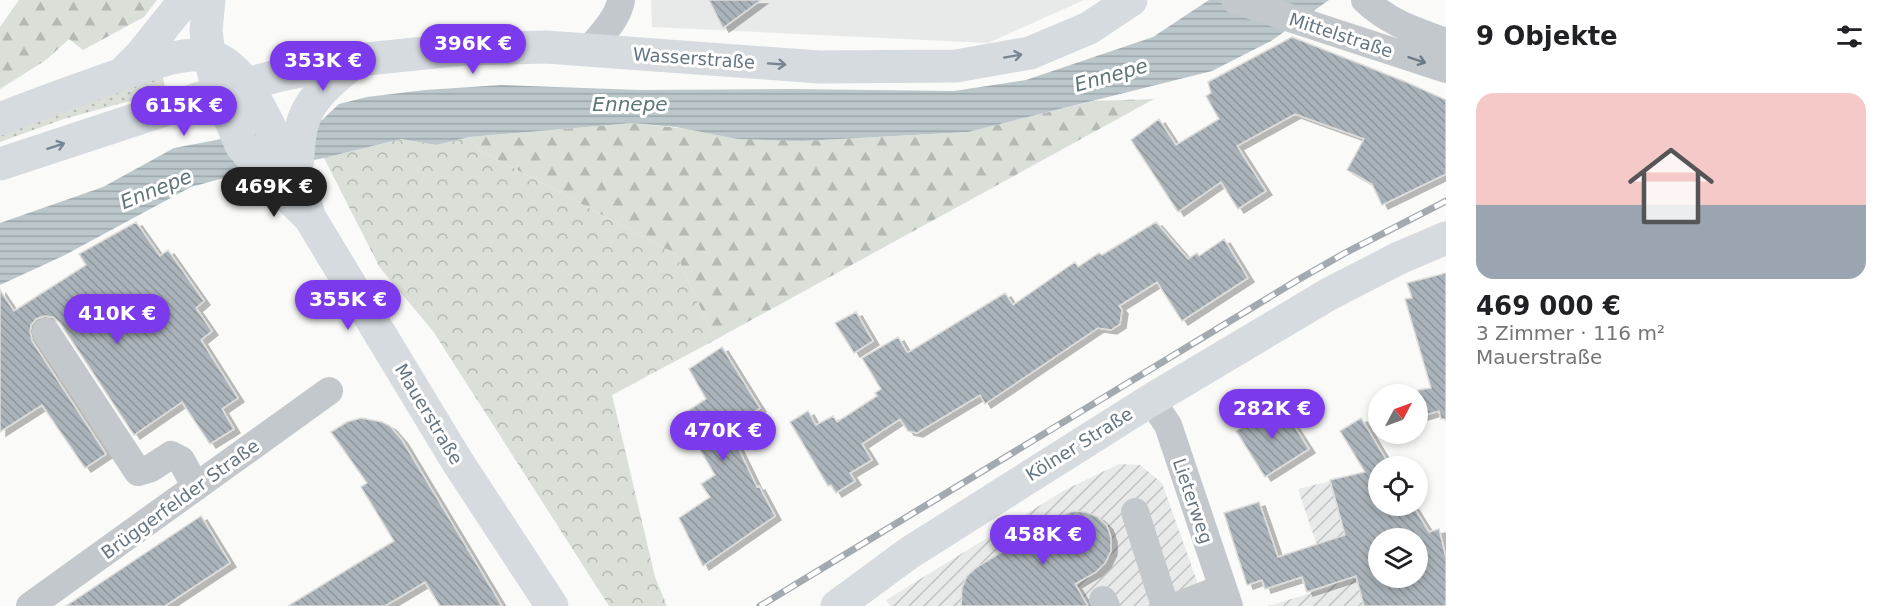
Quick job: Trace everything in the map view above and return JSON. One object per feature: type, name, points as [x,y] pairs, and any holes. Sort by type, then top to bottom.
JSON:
[{"type":"main road","name":"Wasserstraße","points":[[234,111],[280,75],[357,60],[464,49],[546,47],[819,67],[956,66],[1030,53],[1089,28],[1131,0]]},
{"type":"main road","points":[[201,6],[209,56]]},
{"type":"main road","points":[[201,6],[242,53],[280,75]]},
{"type":"main road","points":[[122,75],[140,56],[201,6]]},
{"type":"main road","points":[[0,119],[169,59],[193,55],[209,56],[224,62],[234,111],[180,106],[0,164]]},
{"type":"main road","points":[[284,179],[305,116],[318,95],[357,60]]},
{"type":"main road","name":"Mauerstraße","points":[[234,111],[284,179]]},
{"type":"main road","name":"Mauerstraße","points":[[234,111],[310,218],[457,461],[552,606]]},
{"type":"main road","name":"Kölner Straße","points":[[837,606],[909,553],[1151,400],[1329,294],[1399,258],[1446,238]]},
{"type":"street","points":[[588,51],[612,21],[621,0]]},
{"type":"street","name":"Mittelstraße","points":[[1235,0],[1446,69]]},
{"type":"street","name":"Mittelstraße","points":[[1365,0],[1379,13],[1401,26],[1446,42]]},
{"type":"street","points":[[46,332],[138,472],[151,468],[171,455],[181,460],[196,487]]},
{"type":"street","name":"Brüggerfelder Straße","points":[[30,606],[329,391]]},
{"type":"street","name":"Lieterweg","points":[[1151,400],[1168,425],[1226,597]]},
{"type":"street","points":[[1135,512],[1165,606]]},
{"type":"street","points":[[1177,606],[1226,597]]},
{"type":"shaded area","points":[[651,0],[1084,0],[988,43],[652,27]]},
{"type":"shaded area","points":[[1119,464],[1140,465],[1162,483],[1206,606],[890,606],[886,600],[1065,490]]},
{"type":"shaded area","points":[[1368,472],[1368,516],[1404,516],[1407,528],[1368,528],[1368,588],[1423,588],[1428,606],[1268,606],[1331,587],[1298,489]]},
{"type":"green space","points":[[19,0],[157,0],[144,17],[83,50],[69,39],[46,60],[0,89],[0,27]]},
{"type":"green space","points":[[162,74],[166,91],[64,119],[0,142],[0,131]]},
{"type":"green space","points":[[1154,99],[715,340],[676,254],[481,151],[469,137],[632,123],[803,141],[968,132],[1093,101]]},
{"type":"green space","points":[[469,137],[481,151],[676,254],[715,340],[612,395],[655,577],[667,606],[609,606],[433,331],[380,268],[324,158],[401,139],[436,145]]},
{"type":"water","name":"Ennepe","points":[[1209,0],[1329,0],[1271,41],[1212,71],[968,132],[803,141],[738,139],[676,127],[632,123],[469,137],[436,145],[401,139],[324,158],[231,176],[191,187],[63,256],[0,285],[0,223],[103,187],[174,148],[322,120],[339,104],[367,97],[501,85],[640,90],[954,91],[1026,80],[1153,37]]},
{"type":"building","points":[[709,0],[761,0],[723,28]]},
{"type":"building","points":[[1292,37],[1446,100],[1446,174],[1382,205],[1372,184],[1347,170],[1364,139],[1295,114],[1237,146],[1266,191],[1238,209],[1221,182],[1178,212],[1131,140],[1159,119],[1176,145],[1219,119],[1206,96],[1211,93],[1208,82]]},
{"type":"building","points":[[136,222],[160,256],[168,250],[204,301],[196,308],[212,331],[201,340],[238,398],[222,409],[234,429],[210,444],[182,402],[134,435],[60,323],[53,317],[44,316],[36,319],[31,325],[32,341],[106,454],[85,468],[42,405],[0,432],[0,290],[14,311],[86,265],[79,254]]},
{"type":"building","points":[[1156,222],[1188,259],[1197,253],[1199,256],[1224,239],[1248,278],[1182,321],[1157,282],[1119,306],[1122,310],[1120,324],[1111,330],[1098,328],[985,404],[980,395],[917,433],[908,431],[900,419],[862,444],[872,460],[850,473],[855,481],[836,493],[831,485],[828,486],[790,422],[808,411],[816,425],[833,416],[837,422],[877,396],[875,393],[881,389],[862,358],[898,337],[909,352],[1005,293],[1013,305],[1075,262],[1078,267]]},
{"type":"building","points":[[1446,273],[1446,419],[1441,419],[1439,411],[1428,414],[1428,388],[1431,388],[1405,299],[1412,298],[1407,283]]},
{"type":"building","points":[[856,312],[873,341],[854,353],[835,323]]},
{"type":"building","points":[[722,347],[760,408],[729,429],[757,487],[759,486],[775,516],[703,566],[679,518],[710,497],[701,484],[715,475],[680,416],[706,399],[689,369]]},
{"type":"building","points":[[1279,402],[1309,449],[1265,477],[1236,431]]},
{"type":"building","points":[[361,418],[390,426],[402,440],[502,606],[440,606],[425,582],[385,606],[288,606],[394,541],[361,487],[367,483],[331,432],[347,422]]},
{"type":"building","points":[[1361,418],[1368,430],[1368,444],[1377,444],[1384,456],[1368,456],[1368,516],[1419,516],[1427,528],[1368,528],[1368,588],[1428,588],[1428,530],[1439,529],[1446,558],[1446,606],[1364,606],[1356,576],[1307,592],[1302,577],[1265,589],[1262,580],[1247,585],[1224,513],[1259,502],[1278,557],[1345,535],[1330,480],[1365,472],[1340,431]]},
{"type":"building","points":[[1073,511],[1086,512],[1098,517],[1107,526],[1111,538],[1111,551],[1105,563],[1096,572],[1075,584],[1088,606],[961,606],[962,588],[967,576],[977,567]]},
{"type":"building","points":[[201,516],[230,563],[165,606],[66,606]]},
{"type":"railway","points":[[760,606],[1296,281],[1446,201]]}]
